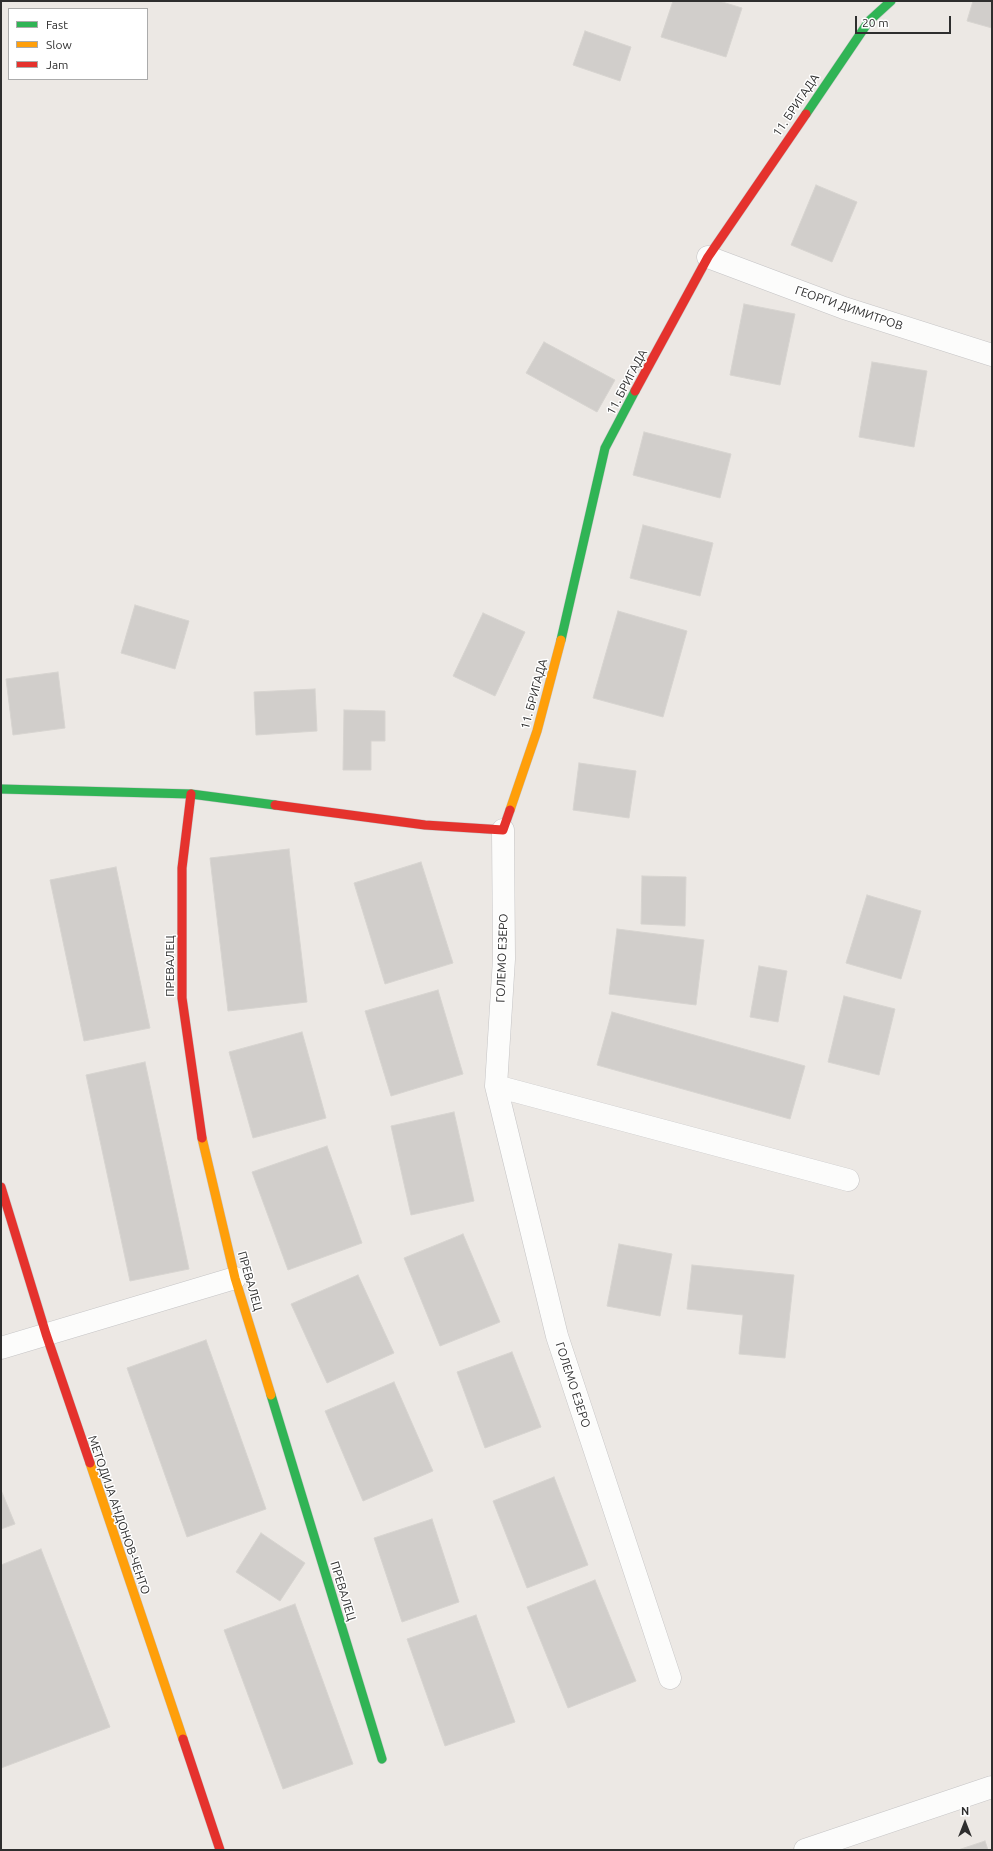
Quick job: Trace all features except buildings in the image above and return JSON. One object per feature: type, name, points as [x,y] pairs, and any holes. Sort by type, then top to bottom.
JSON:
[{"type":"street","name":"11. БРИГАДА","points":[[503,830],[537,731],[565,626],[605,448],[708,257],[869,21],[890,1]]},
{"type":"street","name":"ГЕОРГИ ДИМИТРОВ","points":[[708,257],[844,308],[992,355]]},
{"type":"street","points":[[1,789],[191,794],[425,825],[503,830]]},
{"type":"street","name":"ПРЕВАЛЕЦ","points":[[191,794],[182,868],[182,998],[199,1128],[235,1278],[382,1760]]},
{"type":"street","name":"ГОЛЕМО ЕЗЕРО","points":[[503,830],[504,958],[496,1086],[557,1336],[670,1678]]},
{"type":"street","points":[[496,1086],[848,1180]]},
{"type":"street","name":"МЕТОДИЈА АНДОНОВ-ЧЕНТО","points":[[1,1187],[46,1334],[220,1850]]},
{"type":"street","points":[[1,1348],[235,1278]]},
{"type":"street","points":[[805,1850],[992,1787]]},
{"type":"traffic: fast","points":[[806,114],[869,21],[891,1]]},
{"type":"traffic: fast","points":[[561,640],[605,448],[635,391]]},
{"type":"traffic: fast","points":[[1,789],[191,794],[275,805]]},
{"type":"traffic: fast","points":[[271,1395],[382,1759]]},
{"type":"traffic: slow","points":[[510,810],[537,731],[561,640]]},
{"type":"traffic: slow","points":[[202,1138],[235,1278],[271,1395]]},
{"type":"traffic: slow","points":[[90,1463],[183,1739]]},
{"type":"traffic: jam","points":[[635,391],[708,257],[806,114]]},
{"type":"traffic: jam","points":[[191,794],[182,868],[182,998],[202,1138]]},
{"type":"traffic: jam","points":[[275,805],[425,825],[503,830],[510,810]]},
{"type":"traffic: jam","points":[[1,1187],[46,1334],[90,1463]]},
{"type":"traffic: jam","points":[[183,1739],[220,1850]]}]
